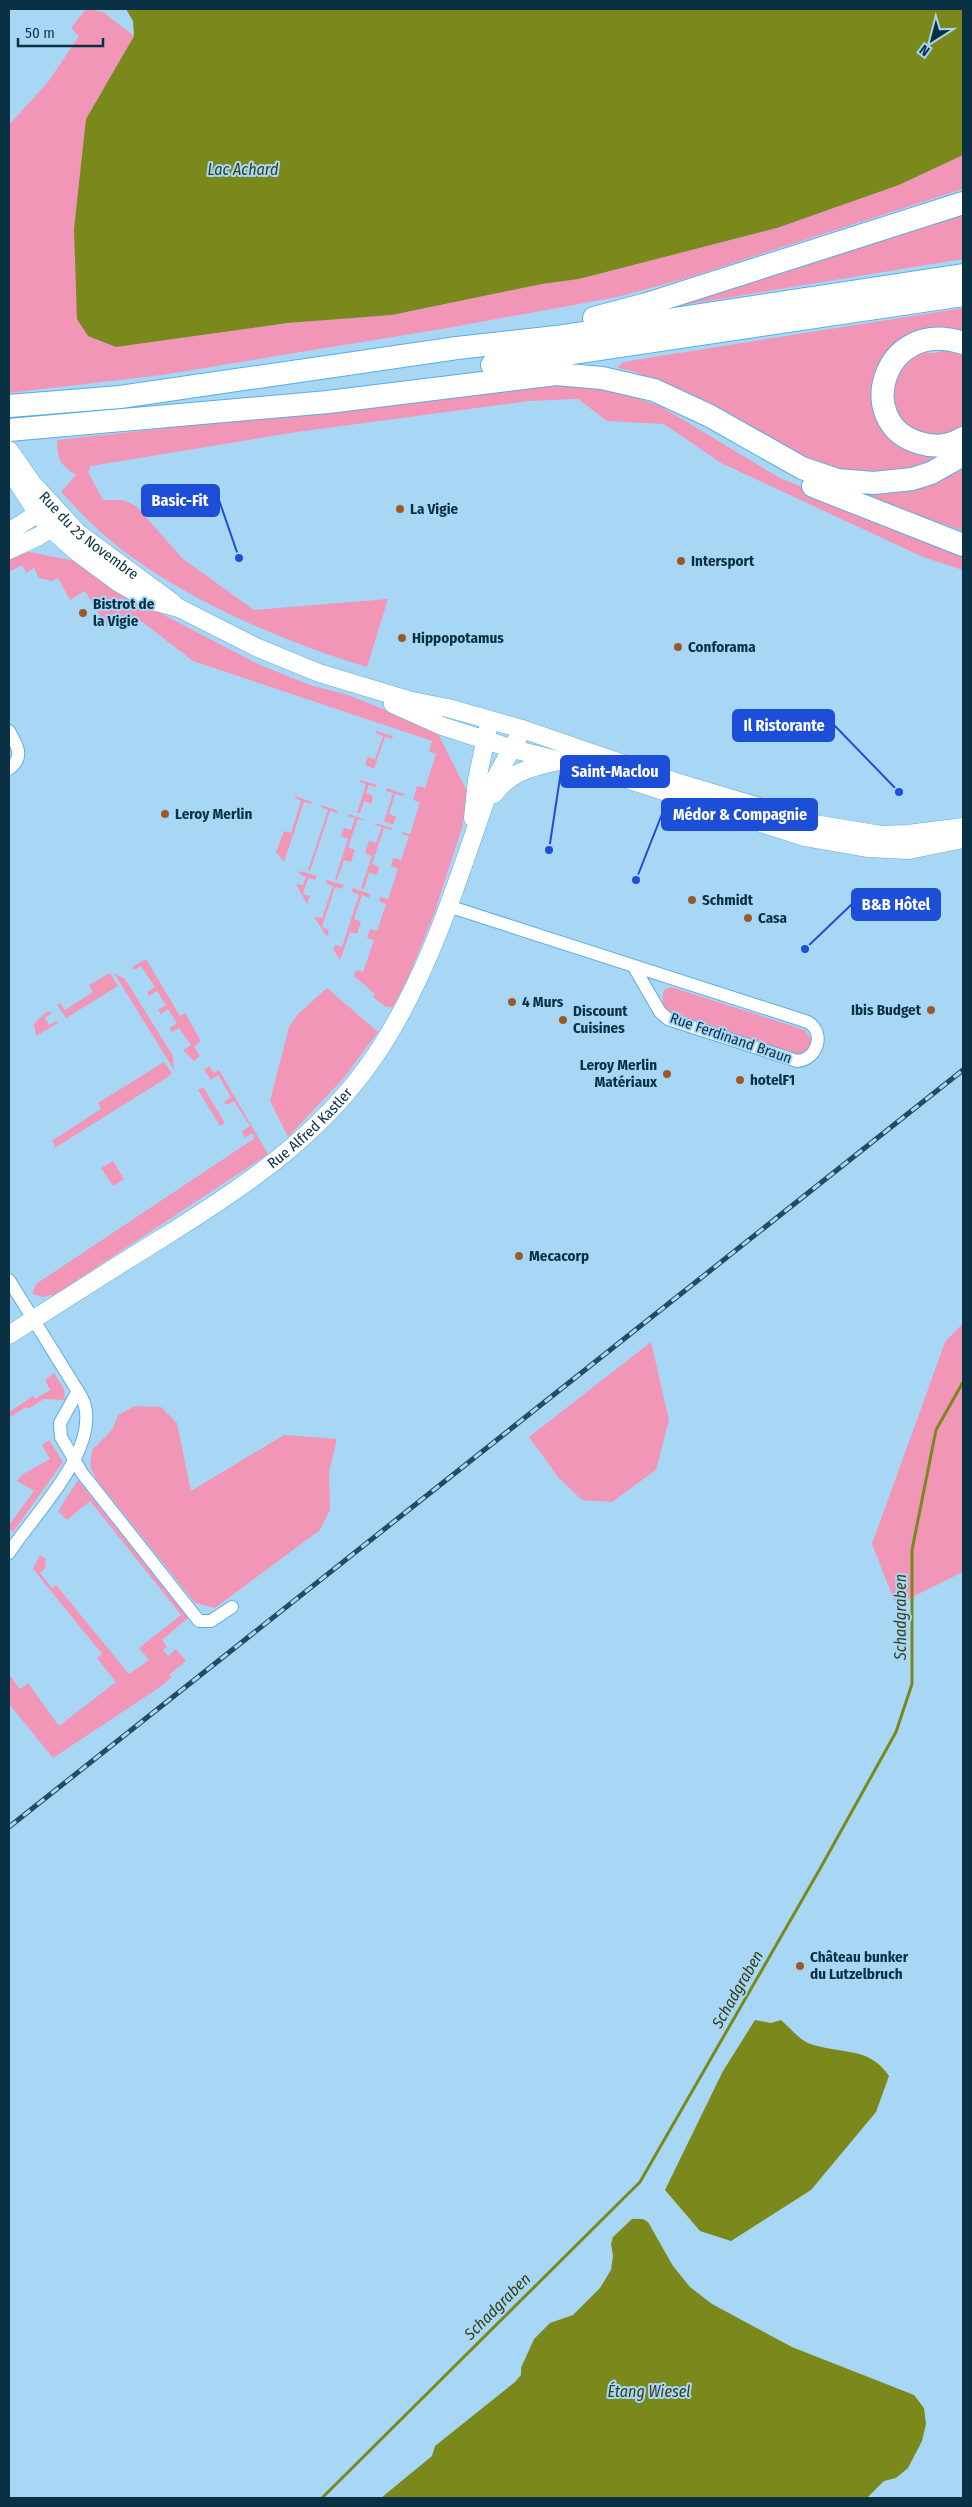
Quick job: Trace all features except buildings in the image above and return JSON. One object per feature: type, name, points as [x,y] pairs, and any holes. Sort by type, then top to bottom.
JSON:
[{"type":"highway","points":[[556,337],[571,324],[648,304],[963,203]]},
{"type":"highway","points":[[18,406],[120,397],[457,348],[556,337],[963,275]]},
{"type":"highway","points":[[217,410],[292,395],[963,295]]},
{"type":"highway","points":[[963,343],[935,339],[922,341],[910,346],[891,363],[885,375],[882,389],[887,414],[904,436],[929,446],[944,446],[963,438]]},
{"type":"highway","points":[[9,430],[34,430],[217,410],[328,402],[508,378],[556,374],[602,378],[636,385],[673,397],[802,468],[836,480],[874,483],[912,478],[931,473],[963,455]]},
{"type":"highway","points":[[636,385],[792,478],[963,545]]},
{"type":"highway","points":[[916,525],[942,530],[963,538]]},
{"type":"main road","name":"Rue du 23 Novembre","points":[[9,450],[32,483],[44,509]]},
{"type":"main road","name":"Rue du 23 Novembre","points":[[9,469],[58,524],[77,552],[119,583],[149,600],[179,608],[256,647],[335,678],[438,724],[540,756],[562,754]]},
{"type":"main road","points":[[9,532],[44,509]]},
{"type":"main road","points":[[9,550],[58,524]]},
{"type":"main road","name":"Rue du 23 Novembre","points":[[335,678],[412,701],[468,713],[522,729],[542,737],[562,754]]},
{"type":"main road","name":"Rue Alfred Kastler","points":[[471,838],[474,793],[484,739],[490,720]]},
{"type":"main road","name":"Rue Alfred Kastler","points":[[9,1335],[242,1187],[313,1130],[361,1075],[394,1026],[416,983],[448,906],[486,797],[522,729]]},
{"type":"main road","points":[[482,811],[506,780],[528,767],[562,754],[820,825],[881,835],[908,834],[963,827]]},
{"type":"main road","points":[[562,754],[605,772],[804,837],[866,848],[909,850],[963,839]]},
{"type":"street","points":[[9,730],[19,752],[18,760],[9,769]]},
{"type":"street","name":"Rue Ferdinand Braun","points":[[448,906],[808,1022],[814,1026],[817,1032],[813,1054],[807,1060],[797,1061],[668,1019],[660,1012],[634,967]]},
{"type":"street","points":[[9,1280],[78,1391],[85,1404],[86,1415],[75,1460],[70,1470],[9,1553]]},
{"type":"street","points":[[78,1391],[59,1427],[61,1437],[75,1460],[125,1530],[198,1621],[211,1622],[232,1607]]},
{"type":"shaded area","points":[[86,9],[103,12],[134,36],[86,119],[116,347],[288,323],[392,315],[542,284],[579,279],[777,228],[899,185],[963,155],[963,189],[684,279],[617,297],[447,328],[162,375],[9,393],[9,125],[48,82],[79,36],[71,28]]},
{"type":"shaded area","points":[[963,209],[963,259],[665,308]]},
{"type":"shaded area","points":[[963,308],[963,336],[927,332],[909,334],[895,344],[883,358],[876,373],[873,384],[879,415],[947,453],[919,467],[903,471],[858,474],[821,465],[791,452],[678,389],[649,377],[618,368],[621,363],[635,360]]},
{"type":"shaded area","points":[[952,349],[963,351],[963,429],[936,438],[909,429],[892,409],[889,380],[913,352],[933,353]]},
{"type":"shaded area","points":[[581,383],[660,406],[780,478],[963,551],[963,570],[923,557],[721,463],[664,424],[607,421],[578,399],[529,401],[297,432],[91,466],[88,472],[103,500],[123,500],[136,506],[182,558],[254,610],[388,599],[367,667],[332,656],[258,627],[220,610],[184,590],[149,569],[118,546],[86,519],[61,492],[76,475],[61,461],[57,440]]},
{"type":"shaded area","points":[[963,468],[963,531],[865,497],[866,494],[891,493],[916,488],[940,480]]},
{"type":"shaded area","points":[[25,551],[75,561],[118,591],[260,665],[310,685],[348,695],[437,732],[468,793],[462,828],[434,914],[408,978],[393,1007],[386,1007],[373,997],[375,994],[354,976],[356,970],[363,972],[374,940],[367,938],[370,929],[377,931],[386,904],[379,901],[380,897],[388,899],[398,869],[391,866],[393,858],[401,860],[409,836],[402,834],[402,832],[410,834],[420,802],[413,800],[417,786],[425,788],[436,754],[429,751],[432,741],[193,661],[141,621],[132,621],[128,614],[106,626],[85,591],[70,600],[58,578],[52,581],[39,578],[34,568],[26,573],[22,565],[9,572],[9,558]]},
{"type":"shaded area","points":[[376,731],[393,736],[392,739],[385,737],[374,769],[365,765],[368,757],[375,759],[383,736],[375,733]]},
{"type":"shaded area","points":[[360,780],[377,785],[376,787],[369,785],[366,793],[373,796],[371,804],[364,801],[360,813],[357,813],[366,784],[359,782]]},
{"type":"shaded area","points":[[387,788],[404,794],[403,796],[395,794],[389,814],[396,817],[393,825],[384,821],[393,793],[386,791]]},
{"type":"shaded area","points":[[295,796],[312,802],[311,804],[304,802],[284,862],[276,852],[284,831],[291,833],[301,801],[295,798]]},
{"type":"shaded area","points":[[322,805],[338,811],[338,813],[330,811],[310,871],[308,870],[328,810],[321,807]]},
{"type":"shaded area","points":[[349,814],[365,821],[358,819],[348,847],[355,850],[351,862],[344,860],[337,880],[335,879],[348,839],[341,836],[344,828],[351,830],[355,818],[348,816]]},
{"type":"shaded area","points":[[375,823],[392,828],[392,830],[384,828],[372,864],[379,867],[377,875],[369,873],[364,889],[361,888],[372,856],[365,853],[369,841],[376,843],[382,827],[375,825]]},
{"type":"shaded area","points":[[300,871],[317,876],[315,880],[308,878],[303,894],[310,896],[307,904],[296,884],[303,885],[306,877],[299,874]]},
{"type":"shaded area","points":[[327,880],[344,885],[342,889],[335,887],[322,927],[329,930],[327,937],[314,917],[322,918],[333,886],[326,883]]},
{"type":"shaded area","points":[[353,888],[370,894],[369,898],[362,895],[354,919],[361,922],[357,934],[350,932],[340,960],[333,949],[335,945],[342,947],[359,895],[352,892]]},
{"type":"shaded area","points":[[146,959],[180,1016],[185,1013],[201,1041],[194,1046],[200,1056],[194,1061],[183,1050],[191,1045],[179,1028],[172,1032],[170,1028],[177,1023],[168,1009],[161,1014],[158,1010],[166,1005],[157,991],[149,996],[147,992],[155,987],[141,966],[134,970],[132,967]]},
{"type":"shaded area","points":[[110,973],[118,986],[66,1018],[57,1005],[60,1003],[65,1010],[93,992],[89,985]]},
{"type":"shaded area","points":[[114,973],[125,979],[173,1056],[174,1070]]},
{"type":"shaded area","points":[[671,987],[805,1030],[811,1039],[810,1047],[803,1054],[795,1054],[673,1015],[667,1010],[663,1001],[664,990]]},
{"type":"shaded area","points":[[327,988],[378,1032],[343,1079],[288,1137],[270,1101],[289,1027],[298,1014]]},
{"type":"shaded area","points":[[47,1011],[52,1013],[45,1018],[49,1025],[56,1021],[58,1023],[36,1036],[34,1024]]},
{"type":"shaded area","points":[[164,1062],[172,1073],[168,1077],[53,1149],[55,1145],[52,1141],[47,1144],[101,1109],[98,1103]]},
{"type":"shaded area","points":[[209,1066],[214,1073],[219,1070],[268,1154],[56,1294],[42,1297],[32,1294],[36,1284],[255,1138],[252,1133],[245,1138],[242,1131],[250,1126],[234,1101],[227,1105],[224,1102],[231,1097],[218,1075],[211,1080],[204,1070]]},
{"type":"shaded area","points":[[203,1087],[225,1123],[220,1126],[198,1090]]},
{"type":"shaded area","points":[[113,1161],[124,1179],[113,1186],[101,1168]]},
{"type":"shaded area","points":[[963,1323],[963,1572],[896,1605],[872,1544],[945,1342]]},
{"type":"shaded area","points":[[651,1342],[669,1420],[656,1470],[612,1502],[582,1500],[558,1477],[529,1437]]},
{"type":"shaded area","points":[[54,1373],[64,1389],[65,1400],[44,1399],[28,1409],[26,1407],[9,1418],[9,1412],[33,1396],[35,1399],[50,1390],[45,1380]]},
{"type":"shaded area","points":[[135,1406],[161,1407],[177,1423],[191,1491],[284,1435],[337,1439],[329,1472],[330,1510],[320,1530],[215,1608],[195,1603],[96,1479],[90,1466],[92,1450],[112,1430],[118,1415]]},
{"type":"shaded area","points":[[49,1440],[63,1462],[13,1532],[9,1529],[9,1525],[34,1491],[17,1481],[23,1474],[50,1459],[42,1445]]},
{"type":"shaded area","points":[[78,1480],[188,1618],[162,1640],[167,1647],[163,1650],[168,1656],[176,1649],[186,1661],[169,1675],[172,1677],[160,1687],[53,1758],[9,1704],[9,1674],[20,1689],[28,1683],[59,1726],[116,1682],[97,1658],[102,1654],[33,1569],[40,1555],[45,1558],[46,1567],[40,1573],[52,1588],[56,1585],[129,1674],[149,1660],[139,1648],[181,1615],[90,1501],[67,1520],[58,1511]]},
{"type":"water","name":"Lac Achard","points":[[126,9],[963,9],[963,155],[899,185],[777,228],[579,279],[542,284],[392,315],[288,323],[116,347],[88,336],[77,319],[74,229],[86,119],[134,36],[133,21]]},
{"type":"water","points":[[755,2020],[771,2023],[781,2020],[808,2043],[819,2047],[852,2052],[872,2059],[889,2076],[876,2112],[811,2190],[731,2241],[700,2231],[665,2190],[723,2071]]},
{"type":"water","name":"Étang Wiesel","points":[[632,2219],[643,2219],[648,2222],[673,2266],[690,2287],[712,2304],[792,2347],[914,2395],[924,2408],[926,2424],[922,2441],[908,2468],[896,2478],[884,2481],[867,2498],[381,2498],[432,2456],[435,2446],[515,2382],[521,2375],[521,2368],[534,2339],[550,2323],[573,2315],[600,2288],[611,2270],[613,2256],[611,2244],[613,2237]]},
{"type":"waterway","name":"Schadgraben","points":[[322,2498],[640,2182],[821,1867],[896,1732],[912,1684],[912,1550],[936,1430],[963,1382]]},
{"type":"railway","points":[[9,1827],[963,1070]]},
{"type":"place","name":"La Vigie","points":[[400,509]]},
{"type":"place","name":"Basic-Fit","points":[[239,558]]},
{"type":"place","name":"Intersport","points":[[681,561]]},
{"type":"place","name":"Bistrot de la Vigie","points":[[83,613]]},
{"type":"place","name":"Hippopotamus","points":[[402,638]]},
{"type":"place","name":"Conforama","points":[[678,647]]},
{"type":"place","name":"Il Ristorante","points":[[899,792]]},
{"type":"place","name":"Leroy Merlin","points":[[165,814]]},
{"type":"place","name":"Saint-Maclou","points":[[549,850]]},
{"type":"place","name":"Médor & Compagnie","points":[[636,880]]},
{"type":"place","name":"Schmidt","points":[[692,900]]},
{"type":"place","name":"Casa","points":[[748,918]]},
{"type":"place","name":"B&B Hôtel","points":[[805,949]]},
{"type":"place","name":"4 Murs","points":[[512,1002]]},
{"type":"place","name":"Ibis Budget","points":[[931,1010]]},
{"type":"place","name":"Discount Cuisines","points":[[563,1020]]},
{"type":"place","name":"Leroy Merlin Matériaux","points":[[667,1074]]},
{"type":"place","name":"hotelF1","points":[[740,1080]]},
{"type":"place","name":"Mecacorp","points":[[519,1256]]},
{"type":"place","name":"Château bunker du Lutzelbruch","points":[[800,1966]]}]
